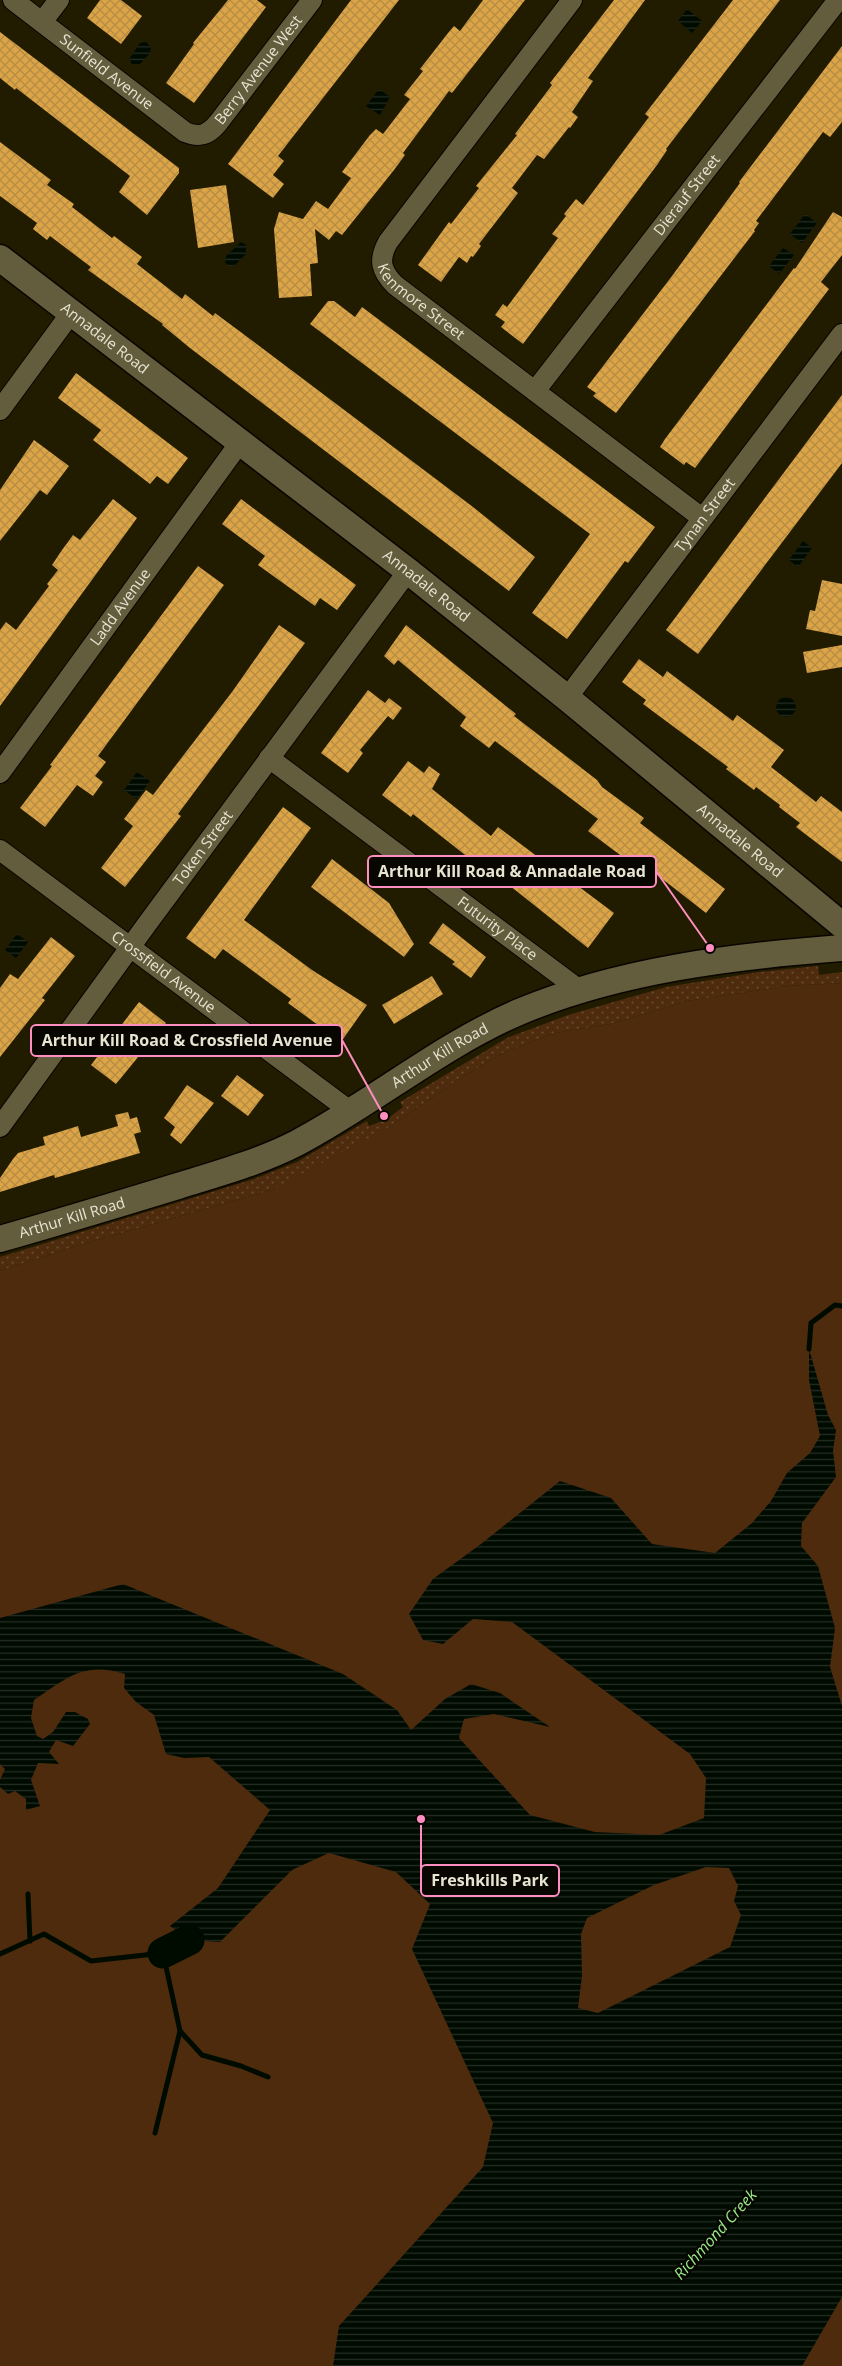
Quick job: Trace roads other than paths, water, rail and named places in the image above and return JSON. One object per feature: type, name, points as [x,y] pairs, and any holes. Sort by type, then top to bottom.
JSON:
[{"type":"street","name":"Sunfield Avenue","points":[[13,0],[186,132],[194,136],[203,136]]},
{"type":"street","points":[[42,22],[59,0]]},
{"type":"street","name":"Berry Avenue West","points":[[203,136],[218,123],[312,0]]},
{"type":"street","name":"Kenmore Street","points":[[572,0],[388,242],[382,253],[381,265],[386,276],[395,285],[702,518]]},
{"type":"street","name":"Dierauf Street","points":[[535,392],[838,0]]},
{"type":"street","name":"Annadale Road","points":[[0,258],[408,571],[840,918]]},
{"type":"street","points":[[0,410],[71,313]]},
{"type":"street","name":"Tynan Street","points":[[567,698],[842,334]]},
{"type":"street","name":"Ladd Avenue","points":[[0,772],[241,441]]},
{"type":"street","name":"Token Street","points":[[0,1127],[130,946],[408,571]]},
{"type":"street","name":"Futurity Place","points":[[269,758],[581,991]]},
{"type":"street","name":"Crossfield Avenue","points":[[0,850],[350,1111]]},
{"type":"street","name":"Arthur Kill Road","points":[[0,1239],[232,1169],[296,1144],[466,1039],[519,1012],[581,991],[658,971],[747,956],[842,948]]},
{"type":"water","points":[[687,9],[702,21],[692,33],[678,21]]},
{"type":"water","points":[[146,42],[151,47],[150,53],[140,64],[132,64],[129,59],[140,43]]},
{"type":"water","points":[[379,89],[390,97],[380,115],[366,106]]},
{"type":"water","points":[[805,214],[817,223],[802,243],[790,234]]},
{"type":"water","points":[[241,242],[246,245],[246,254],[235,265],[228,266],[225,262],[226,256]]},
{"type":"water","points":[[783,248],[794,255],[779,274],[769,266]]},
{"type":"water","points":[[803,541],[812,548],[798,567],[789,560]]},
{"type":"water","points":[[786,697],[793,700],[796,707],[793,714],[786,717],[779,714],[776,707],[779,700]]},
{"type":"water","points":[[137,772],[150,781],[137,799],[124,790]]},
{"type":"water","points":[[17,934],[28,942],[16,958],[5,950]]},
{"type":"water","name":"Richmond Creek","points":[[809,1349],[828,1415],[836,1430],[833,1451],[836,1477],[802,1523],[801,1546],[818,1566],[835,1628],[830,1667],[842,1706],[842,2297],[802,2366],[333,2366],[339,2326],[483,2167],[493,2123],[412,1949],[430,1904],[396,1872],[329,1853],[292,1870],[220,1942],[189,1940],[170,1926],[218,1888],[270,1810],[209,1757],[184,1758],[166,1754],[154,1715],[136,1702],[124,1688],[125,1674],[98,1669],[76,1674],[34,1700],[31,1718],[37,1736],[43,1739],[53,1732],[66,1712],[75,1712],[88,1719],[90,1724],[73,1746],[56,1740],[49,1752],[59,1764],[38,1763],[31,1780],[40,1806],[26,1810],[26,1799],[15,1791],[8,1794],[0,1787],[0,1780],[5,1769],[0,1764],[0,1618],[123,1584],[343,1674],[397,1710],[411,1730],[445,1699],[471,1684],[500,1693],[550,1727],[494,1714],[464,1719],[459,1738],[530,1815],[595,1832],[659,1835],[704,1818],[706,1778],[690,1754],[512,1622],[473,1619],[443,1644],[423,1640],[409,1614],[433,1579],[481,1544],[560,1481],[611,1498],[652,1544],[715,1553],[752,1523],[771,1501],[787,1473],[810,1453],[820,1436],[809,1380]],"holes":[[[706,1867],[729,1868],[738,1886],[734,1901],[741,1915],[730,1947],[598,2013],[578,2008],[582,1976],[581,1934],[587,1918],[654,1885]]]},
{"type":"waterway","points":[[809,1349],[811,1323],[835,1305],[842,1306]]},
{"type":"waterway","points":[[28,1894],[30,1941]]},
{"type":"waterway","points":[[0,1954],[44,1934],[91,1961],[163,1953],[180,2031],[155,2133]]},
{"type":"waterway","points":[[163,1953],[189,1940]]},
{"type":"waterway","points":[[180,2031],[202,2055],[241,2066],[268,2077]]},
{"type":"place","name":"Arthur Kill Road & Annadale Road","points":[[710,948]]},
{"type":"place","name":"Arthur Kill Road & Crossfield Avenue","points":[[384,1116]]},
{"type":"place","name":"Freshkills Park","points":[[421,1819]]}]
